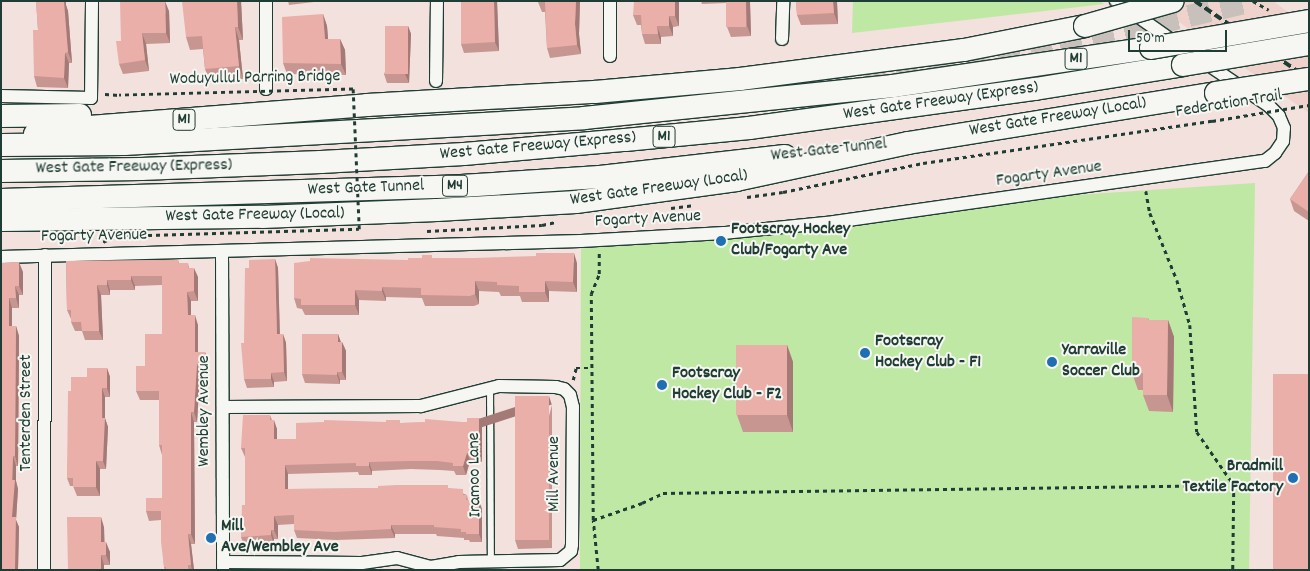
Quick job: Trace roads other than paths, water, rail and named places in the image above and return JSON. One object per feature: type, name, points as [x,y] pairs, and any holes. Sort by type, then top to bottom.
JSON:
[{"type":"highway","name":"M1","points":[[1,116],[139,114],[367,105],[595,92],[740,79],[956,51],[1085,26],[1173,1]]},
{"type":"highway","name":"West Gate Freeway (Express)","points":[[1,145],[124,144],[584,118],[893,86],[1151,48],[1309,21]]},
{"type":"highway","name":"West Gate Freeway (Express)","points":[[1,171],[141,169],[464,154],[749,128],[1035,89],[1309,44]]},
{"type":"highway","name":"West Gate Freeway (Local)","points":[[1,220],[262,217],[576,202],[736,180],[908,142],[1216,92],[1309,79]]},
{"type":"highway","name":"M1","points":[[1,139],[64,129],[367,105]]},
{"type":"highway","name":"West Gate Tunnel","points":[[1,200],[461,186],[600,177],[908,142]]},
{"type":"street","points":[[1,96],[91,98],[92,1]]},
{"type":"street","points":[[266,1],[266,89]]},
{"type":"street","points":[[436,81],[437,1]]},
{"type":"street","points":[[610,1],[610,56]]},
{"type":"street","points":[[782,39],[783,1]]},
{"type":"street","name":"Fogarty Avenue","points":[[1,257],[571,242],[724,233],[834,222],[1144,179],[1265,161],[1276,153],[1283,141],[1284,128],[1279,116],[1269,106],[1116,1]]},
{"type":"street","name":"Wembley Avenue","points":[[222,252],[223,566]]},
{"type":"street","name":"Tenterden Street","points":[[44,570],[45,255]]},
{"type":"street","name":"Mill Avenue","points":[[223,566],[374,562],[397,558],[431,567],[459,562],[551,562],[560,560],[571,551],[573,407],[570,395],[564,389],[556,387],[490,388]]},
{"type":"street","points":[[223,407],[421,406],[490,388]]},
{"type":"lane","name":"Iramoo Lane","points":[[490,388],[491,562]]},
{"type":"tunnel","points":[[798,85],[933,67],[1060,46],[1253,1]]},
{"type":"railway","points":[[1195,1],[1309,79]]},
{"type":"place","name":"Footscray Hockey Club/Fogarty Ave","points":[[721,241]]},
{"type":"place","name":"Footscray Hockey Club - F1","points":[[865,353]]},
{"type":"place","name":"Yarraville Soccer Club","points":[[1052,362]]},
{"type":"place","name":"Footscray Hockey Club - F2","points":[[662,385]]},
{"type":"place","name":"Bradmill Textile Factory","points":[[1293,478]]},
{"type":"place","name":"Mill Ave/Wembley Ave","points":[[211,538]]}]
